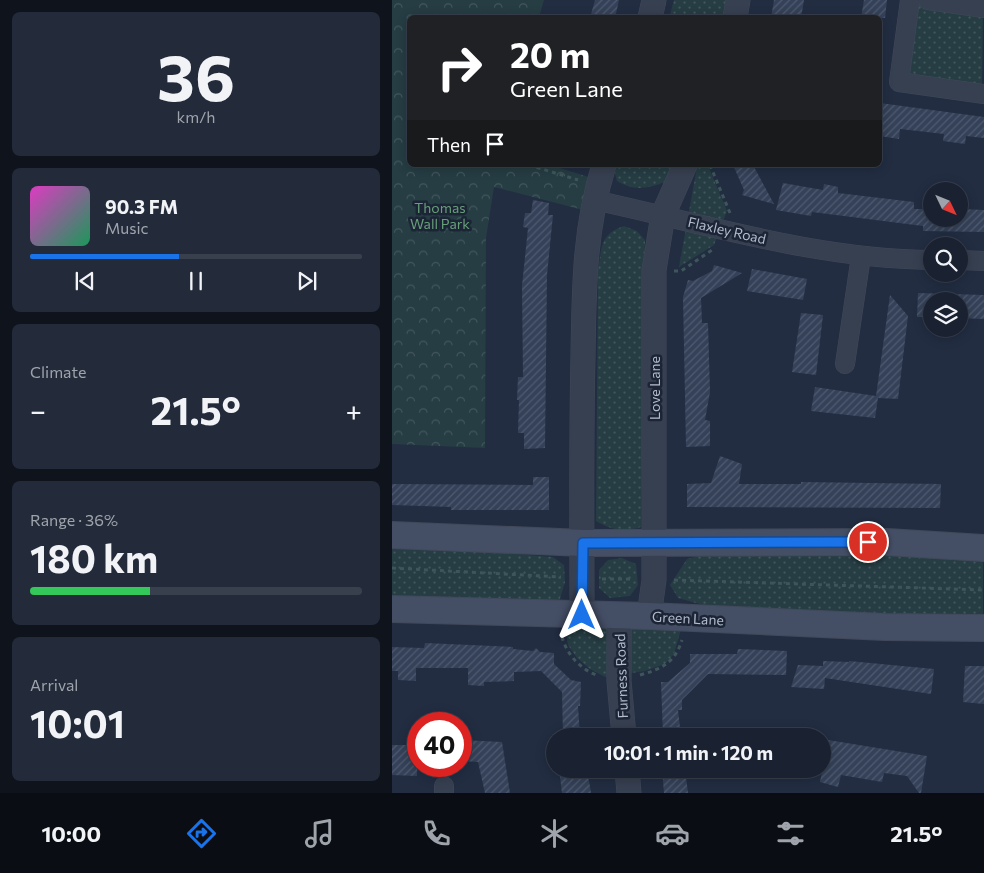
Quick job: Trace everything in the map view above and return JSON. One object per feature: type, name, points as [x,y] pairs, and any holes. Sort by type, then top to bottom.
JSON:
[{"type":"main road","points":[[392,535],[583,543],[887,542],[984,548]]},
{"type":"main road","name":"Green Lane","points":[[392,609],[649,616],[885,627],[984,628]]},
{"type":"street","points":[[651,15],[654,0]]},
{"type":"street","points":[[736,15],[738,0]]},
{"type":"street","points":[[910,0],[899,82],[984,94]]},
{"type":"street","points":[[928,0],[957,2],[984,8]]},
{"type":"street","name":"Love Lane","points":[[649,616],[654,580],[654,270],[663,215],[684,167]]},
{"type":"street","points":[[582,615],[584,261],[598,183]]},
{"type":"street","name":"Flaxley Road","points":[[598,183],[663,215],[782,243],[861,256],[923,259]]},
{"type":"street","points":[[845,364],[861,256]]},
{"type":"street","points":[[968,260],[984,261]]},
{"type":"street","name":"Furness Road","points":[[619,616],[619,681],[623,728]]},
{"type":"street","points":[[628,778],[629,793]]},
{"type":"path","points":[[537,167],[598,183]]},
{"type":"path","points":[[392,568],[582,579],[984,590]]},
{"type":"green space","name":"Thomas Wall Park","points":[[392,0],[544,0],[540,15],[407,15],[407,167],[556,167],[592,178],[587,211],[494,187],[486,238],[485,448],[392,444]]},
{"type":"green space","points":[[674,0],[730,0],[727,15],[670,15]]},
{"type":"green space","points":[[915,3],[983,13],[982,89],[903,78]]},
{"type":"green space","points":[[617,167],[672,167],[665,182],[640,188],[634,188],[617,181],[615,174]]},
{"type":"green space","points":[[697,167],[709,168],[727,211],[714,245],[679,267]]},
{"type":"green space","points":[[624,226],[637,231],[645,240],[641,527],[623,530],[612,528],[596,521],[598,270],[606,237],[616,229]]},
{"type":"green space","points":[[392,548],[458,549],[553,557],[564,565],[565,582],[559,602],[392,599]]},
{"type":"green space","points":[[720,550],[877,553],[983,561],[983,619],[707,606],[678,598],[670,585],[687,559]]},
{"type":"green space","points":[[622,558],[636,564],[638,585],[630,596],[610,598],[599,588],[599,570],[608,560]]},
{"type":"green space","points":[[563,618],[683,622],[674,654],[665,664],[645,671],[605,677],[590,669],[577,658],[568,645]]},
{"type":"building","points":[[595,0],[619,0],[616,15],[591,15]]},
{"type":"building","points":[[774,0],[804,0],[802,15],[772,15]]},
{"type":"building","points":[[864,0],[887,0],[885,18],[882,18],[882,15],[862,15]]},
{"type":"building","points":[[882,103],[984,117],[984,138],[966,136],[965,144],[943,141],[944,134],[900,129],[899,139],[882,136]]},
{"type":"building","points":[[734,167],[754,167],[774,204],[742,195],[744,190]]},
{"type":"building","points":[[783,183],[823,190],[824,184],[838,187],[838,193],[914,202],[914,209],[923,209],[923,226],[812,212],[811,216],[776,210]]},
{"type":"building","points":[[533,200],[549,203],[548,215],[553,215],[547,275],[545,448],[524,449],[524,433],[518,433],[519,400],[517,400],[518,377],[523,377],[522,286],[528,228],[523,227],[525,213],[531,213]]},
{"type":"building","points":[[968,209],[984,210],[984,232],[923,231],[923,228],[968,228]]},
{"type":"building","points":[[714,265],[742,273],[701,298],[702,323],[708,323],[710,392],[705,420],[710,421],[710,446],[686,447],[683,297],[688,280],[693,281],[712,271]]},
{"type":"building","points":[[752,269],[807,279],[803,300],[747,291]]},
{"type":"building","points":[[918,293],[923,293],[923,317],[917,317]]},
{"type":"building","points":[[890,295],[908,316],[898,399],[878,398],[875,418],[811,411],[815,387],[876,396]]},
{"type":"building","points":[[968,295],[984,295],[984,319],[968,318]]},
{"type":"building","points":[[801,313],[823,315],[816,375],[792,372]]},
{"type":"building","points":[[720,456],[742,464],[739,484],[801,484],[801,482],[941,484],[940,508],[687,507],[687,484],[711,483]]},
{"type":"building","points":[[533,477],[549,477],[549,510],[451,510],[451,507],[392,505],[392,484],[533,485]]},
{"type":"building","points":[[425,643],[513,647],[513,649],[533,651],[536,648],[540,652],[554,653],[554,664],[571,680],[581,682],[580,706],[578,706],[579,728],[563,728],[562,692],[541,671],[514,672],[514,681],[484,682],[484,686],[468,685],[468,668],[416,668],[416,681],[398,680],[398,671],[392,671],[392,647],[424,648]]},
{"type":"building","points":[[738,649],[787,651],[786,675],[708,674],[682,700],[682,710],[678,710],[680,728],[663,728],[661,682],[668,682],[690,663],[690,654],[737,654]]},
{"type":"building","points":[[823,661],[849,661],[934,669],[931,694],[825,678],[824,689],[791,687],[798,665],[823,666]]},
{"type":"building","points":[[965,666],[984,666],[984,704],[963,702]]},
{"type":"building","points":[[831,740],[927,756],[921,793],[919,793],[907,776],[884,773],[882,782],[841,775],[838,787],[820,782],[821,778],[831,778]]},
{"type":"building","points":[[472,741],[502,742],[510,793],[485,793],[478,762],[472,762]]},
{"type":"building","points":[[392,745],[407,745],[407,776],[392,775]]},
{"type":"building","points":[[560,778],[588,778],[591,793],[562,793]]},
{"type":"building","points":[[663,778],[686,778],[688,793],[664,793]]},
{"type":"route","points":[[582,615],[583,543],[868,542]]}]
